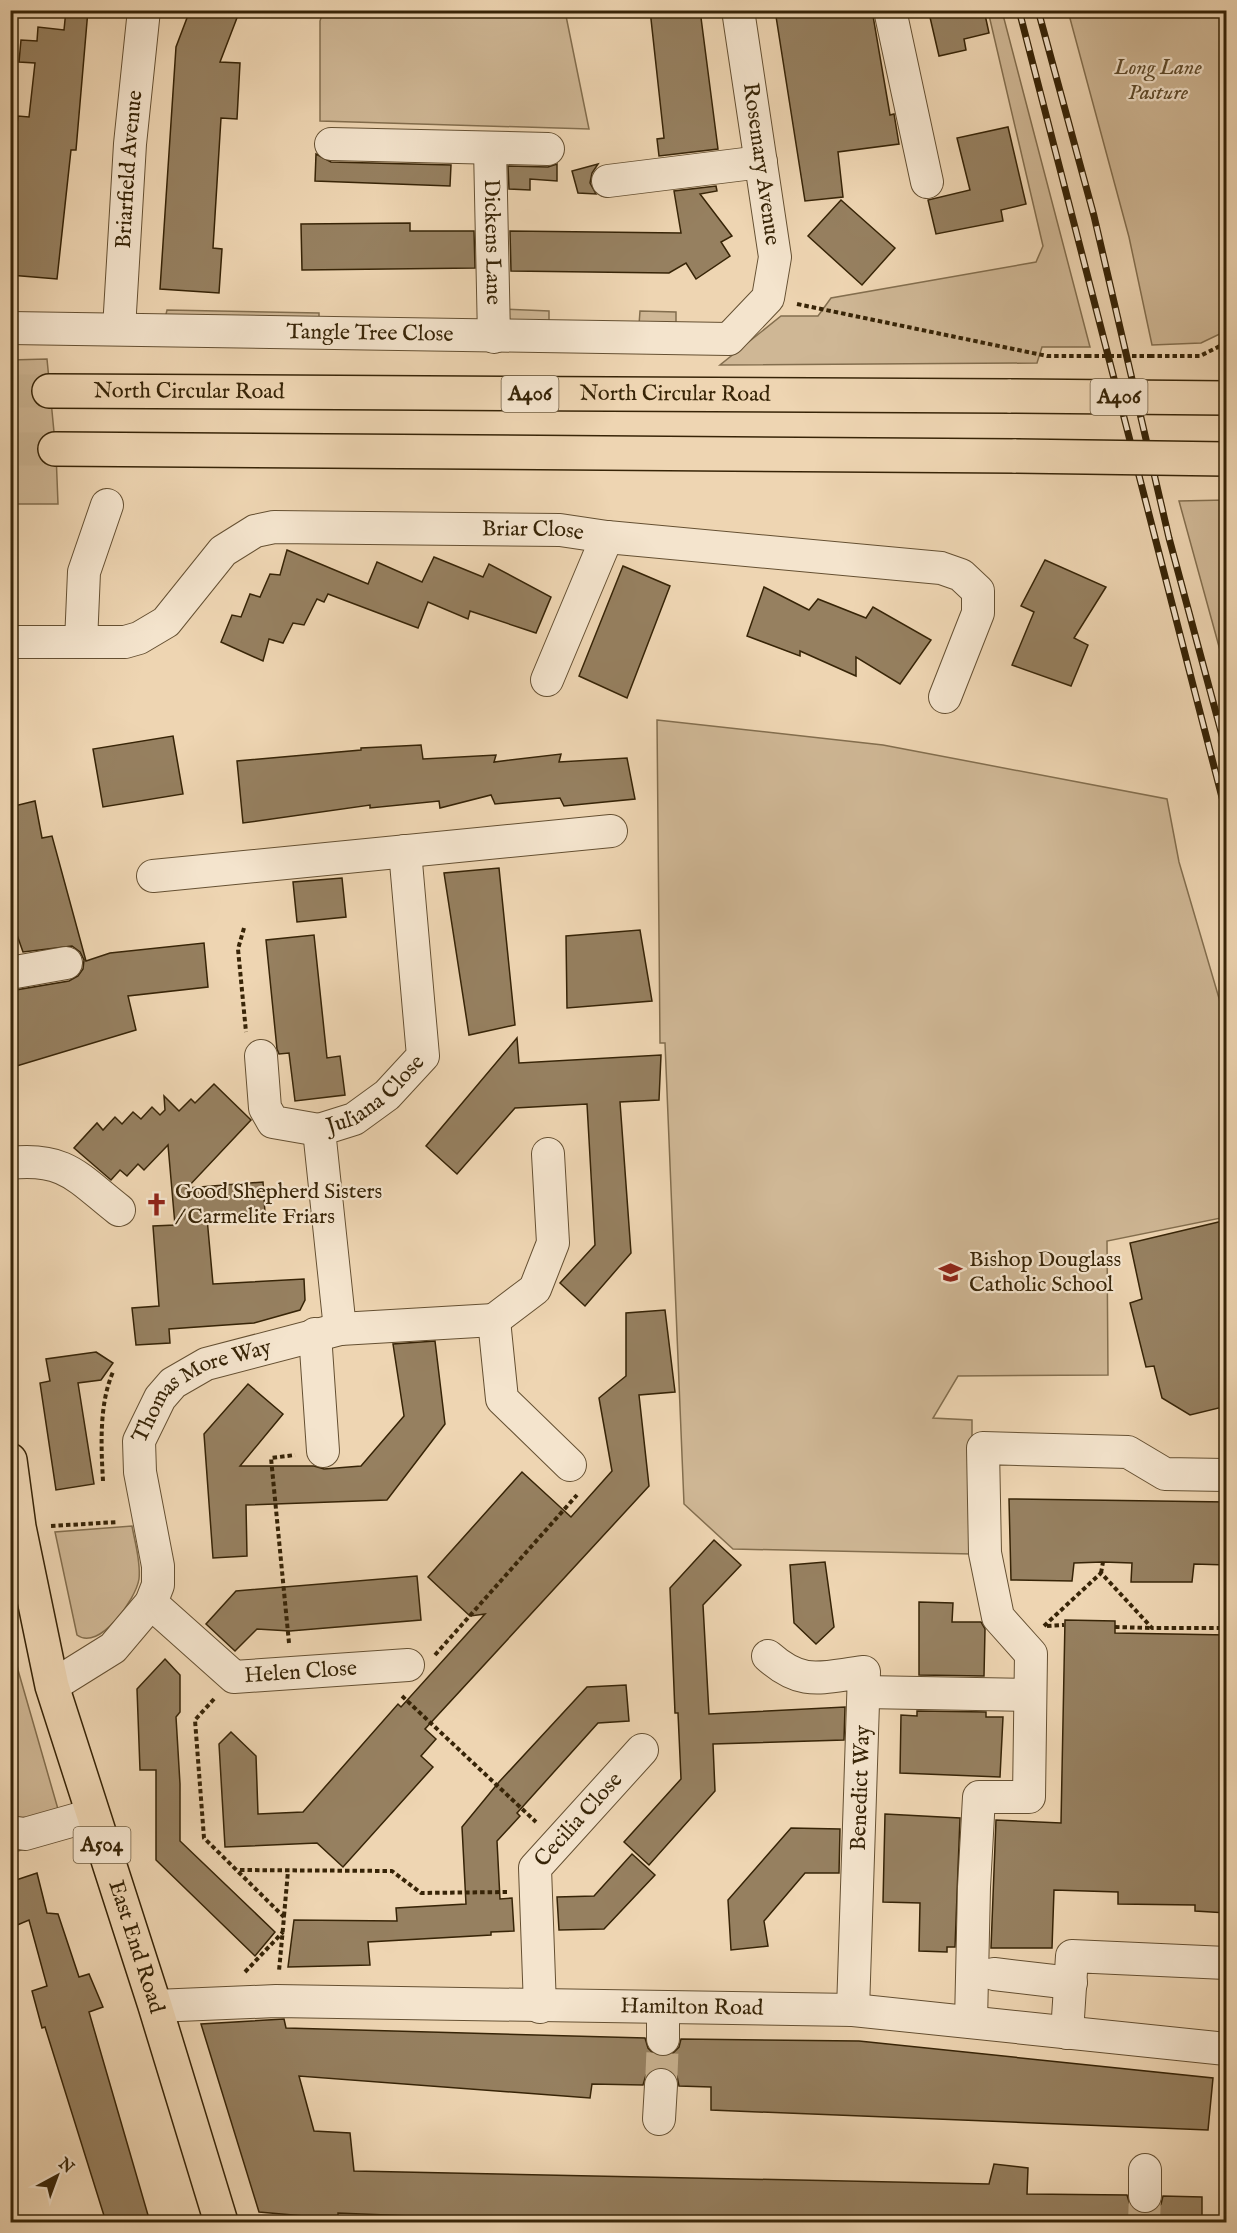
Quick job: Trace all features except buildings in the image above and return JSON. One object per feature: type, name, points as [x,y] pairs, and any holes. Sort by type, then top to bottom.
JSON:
[{"type":"main road","name":"North Circular Road","points":[[49,391],[1227,398]]},
{"type":"main road","points":[[55,449],[1227,459]]},
{"type":"main road","name":"East End Road","points":[[11,1463],[19,1527],[52,1686],[155,2006],[221,2223]]},
{"type":"street","name":"Briarfield Avenue","points":[[119,329],[130,144],[144,10]]},
{"type":"street","name":"Rosemary Avenue","points":[[729,339],[768,298],[775,257],[738,10]]},
{"type":"street","points":[[890,10],[927,182]]},
{"type":"street","points":[[331,144],[548,149]]},
{"type":"street","name":"Dickens Lane","points":[[490,148],[494,337]]},
{"type":"street","points":[[608,181],[761,162]]},
{"type":"street","name":"Tangle Tree Close","points":[[10,328],[729,339]]},
{"type":"street","points":[[81,642],[84,572],[107,505]]},
{"type":"street","name":"Briar Close","points":[[10,642],[125,642],[151,631],[166,622],[223,550],[255,531],[274,527],[560,530],[607,537],[941,568],[961,574],[978,591],[978,613],[945,698]]},
{"type":"street","points":[[548,680],[607,537]]},
{"type":"street","points":[[153,876],[611,831]]},
{"type":"street","name":"Juliana Close","points":[[323,1452],[328,1331],[319,1130],[354,1119],[387,1095],[423,1056],[405,851]]},
{"type":"street","points":[[10,973],[66,963]]},
{"type":"street","points":[[261,1056],[265,1108],[273,1122],[319,1130]]},
{"type":"street","points":[[548,1154],[553,1243],[534,1289],[494,1320],[502,1400],[570,1466]]},
{"type":"street","points":[[10,1163],[35,1160],[58,1164],[119,1210]]},
{"type":"street","name":"Thomas More Way","points":[[52,1686],[113,1648],[151,1603],[158,1585],[158,1566],[140,1472],[139,1441],[160,1398],[173,1383],[206,1364],[328,1331],[494,1320]]},
{"type":"street","points":[[971,2022],[979,1797],[1029,1797],[1031,1654],[998,1617],[985,1553],[983,1448],[1128,1452],[1165,1474],[1227,1475]]},
{"type":"street","name":"Helen Close","points":[[151,1603],[226,1670],[292,1672],[408,1665]]},
{"type":"street","name":"Benedict Way","points":[[768,1656],[785,1671],[806,1679],[864,1672],[853,2010]]},
{"type":"street","points":[[864,1692],[1030,1695]]},
{"type":"street","name":"Cecilia Close","points":[[540,2007],[536,1868],[642,1750]]},
{"type":"street","points":[[10,1832],[25,1834],[92,1815]]},
{"type":"street","points":[[1067,2033],[1072,1956],[1227,1963]]},
{"type":"street","points":[[994,1974],[1071,1983]]},
{"type":"street","name":"Hamilton Road","points":[[155,2006],[276,2001],[540,2007],[853,2010],[1227,2049]]},
{"type":"street","points":[[663,2008],[663,2038]]},
{"type":"street","points":[[659,2119],[661,2085]]},
{"type":"path","points":[[794,303],[1047,356],[1200,356],[1227,343]]},
{"type":"path","points":[[244,927],[238,949],[246,1033],[261,1056]]},
{"type":"path","points":[[103,1480],[101,1453],[106,1388],[113,1372]]},
{"type":"path","points":[[292,1672],[271,1458],[323,1452]]},
{"type":"path","points":[[558,1843],[402,1697],[408,1665],[425,1667],[587,1484],[570,1466]]},
{"type":"path","points":[[19,1527],[149,1521]]},
{"type":"path","points":[[1038,1620],[1044,1626],[1101,1573],[1103,1562]]},
{"type":"path","points":[[1222,1565],[1227,1571]]},
{"type":"path","points":[[1101,1573],[1152,1628]]},
{"type":"path","points":[[1115,1627],[1227,1628]]},
{"type":"path","points":[[226,1670],[195,1720],[204,1838],[239,1870],[284,1917]]},
{"type":"path","points":[[239,1870],[392,1871],[421,1893],[536,1891]]},
{"type":"path","points":[[276,2001],[288,1871]]},
{"type":"path","points":[[215,2003],[284,1931]]},
{"type":"green space","points":[[323,11],[565,11],[589,129],[320,121],[320,21]]},
{"type":"green space","points":[[988,11],[1002,11],[1090,347],[1042,347],[1037,363],[720,365],[781,316],[818,316],[831,298],[1036,262],[1043,246]]},
{"type":"green space","name":"Long Lane Pasture","points":[[1068,11],[1226,11],[1226,331],[1201,343],[1152,345],[1129,237]]},
{"type":"green space","points":[[502,309],[549,311],[549,324],[502,322]]},
{"type":"green space","points":[[167,310],[319,313],[319,322],[164,323]]},
{"type":"green space","points":[[640,311],[676,312],[676,326],[639,325]]},
{"type":"green space","points":[[47,359],[56,453],[58,504],[11,504],[10,360]]},
{"type":"green space","points":[[1226,500],[1226,672],[1179,501]]},
{"type":"green space","name":"Bishop Douglass Catholic School","points":[[657,720],[883,745],[1167,799],[1179,862],[1226,1022],[1226,1217],[1107,1241],[1108,1375],[958,1376],[933,1418],[972,1420],[972,1554],[733,1549],[684,1504],[665,1043],[660,1043]]},
{"type":"green space","points":[[132,1526],[139,1579],[131,1599],[115,1621],[96,1636],[86,1638],[77,1635],[55,1532]]},
{"type":"green space","points":[[10,1631],[18,1670],[66,1837],[11,1853]]},
{"type":"tunnel","points":[[10,391],[49,391]]},
{"type":"tunnel","points":[[10,449],[55,449]]},
{"type":"tunnel","points":[[661,2085],[663,2039]]},
{"type":"tunnel","points":[[1144,2222],[1145,2196]]},
{"type":"railway","points":[[1019,10],[1226,813]]},
{"type":"railway","points":[[1038,10],[1094,216],[1169,538],[1226,750]]},
{"type":"place","name":"Good Shepherd Sisters / Carmelite Friars","points":[[157,1205]]},
{"type":"place","name":"Bishop Douglass Catholic School","points":[[951,1273]]}]
